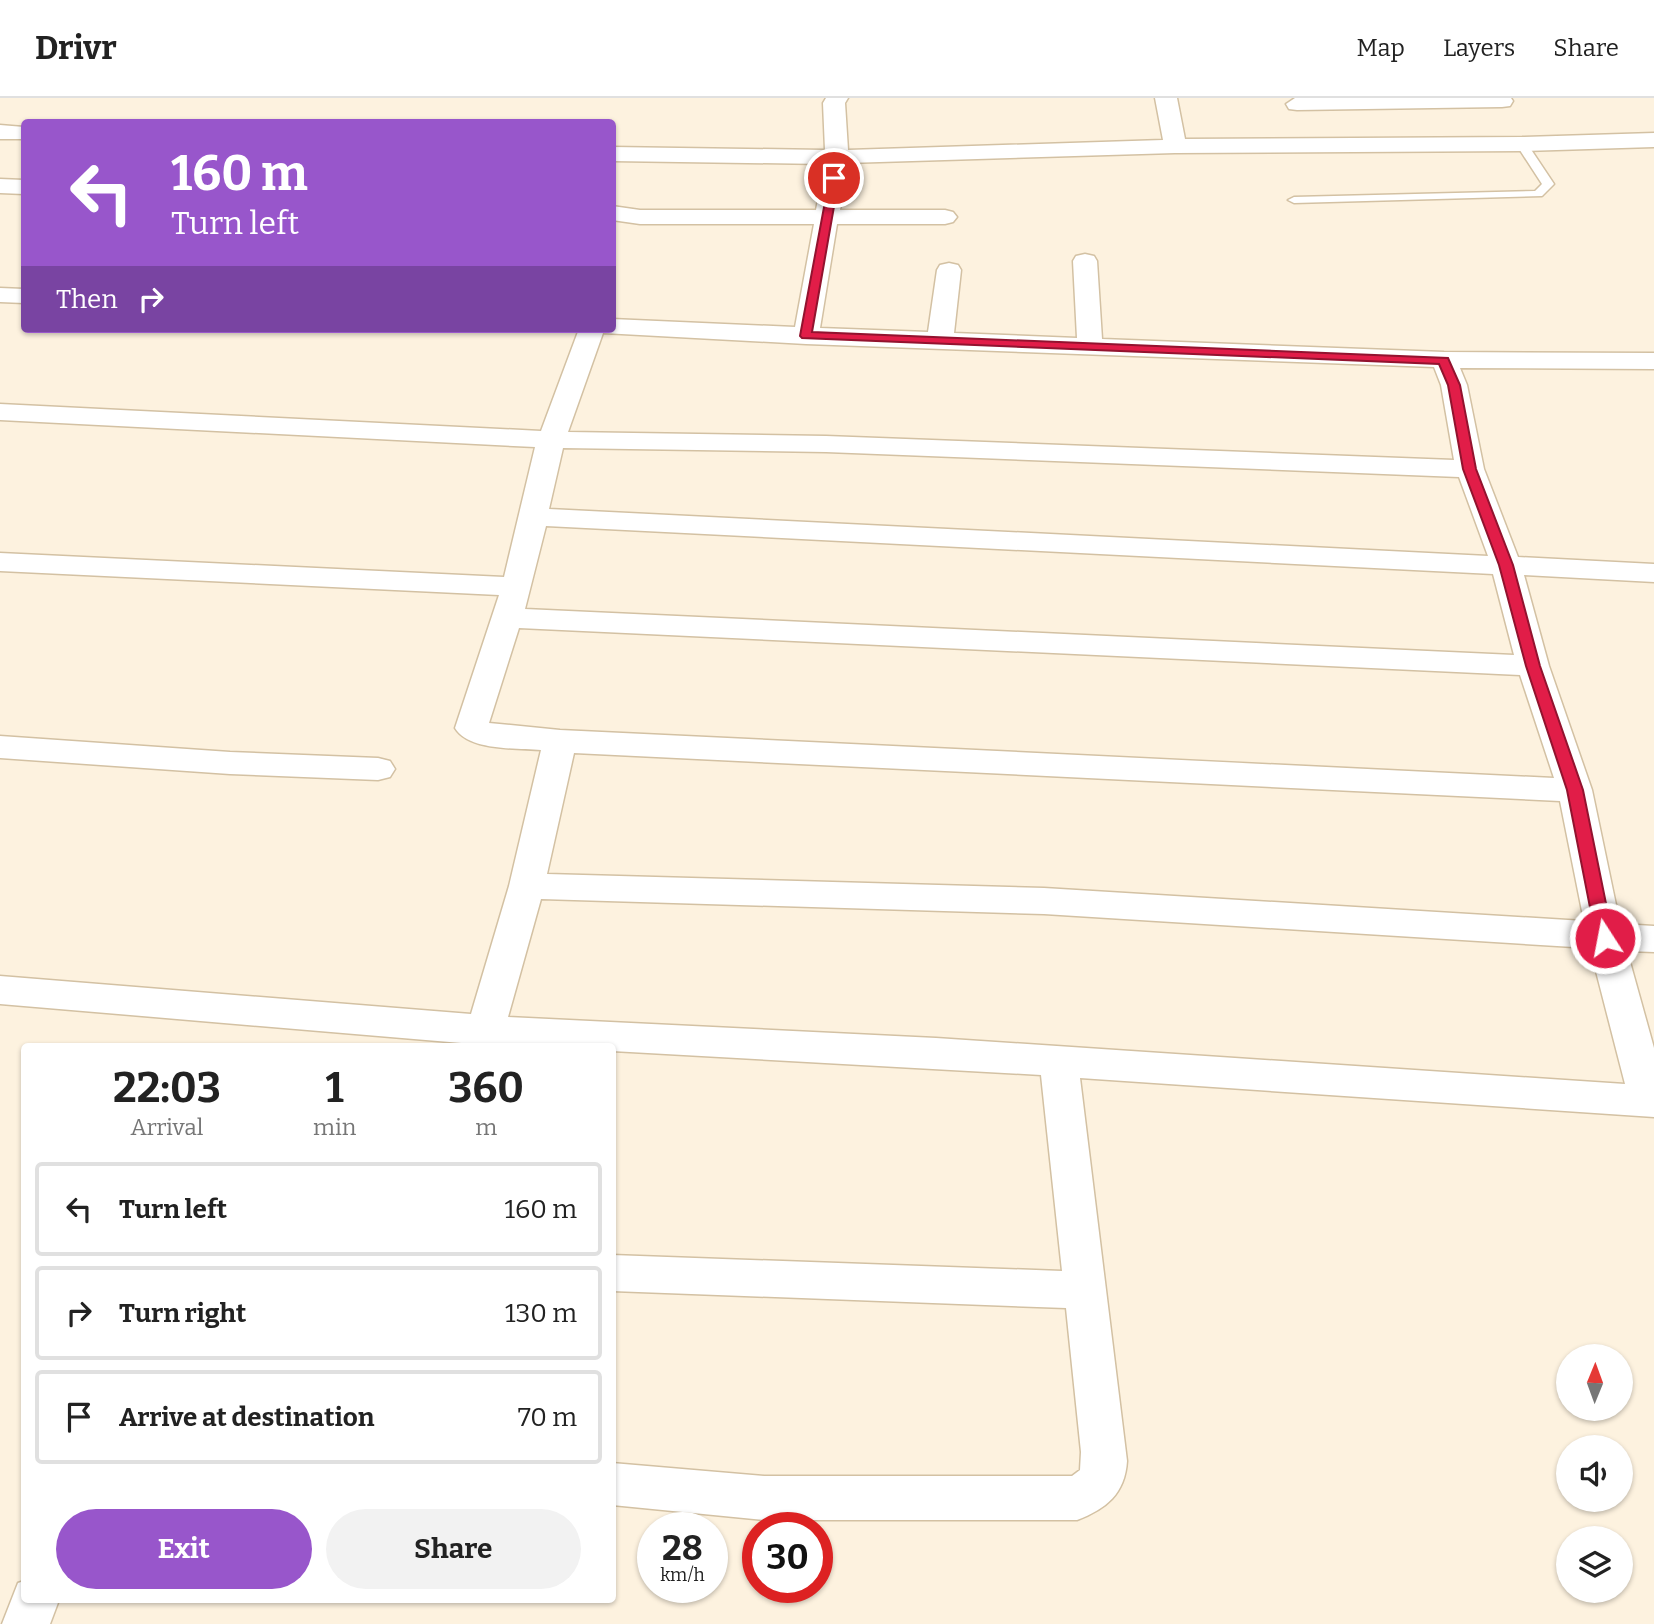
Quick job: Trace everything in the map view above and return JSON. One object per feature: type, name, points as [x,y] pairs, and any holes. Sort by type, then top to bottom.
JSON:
[{"type":"street","points":[[806,336],[837,157],[834,103],[837,98]]},
{"type":"street","points":[[1166,98],[1175,146]]},
{"type":"street","points":[[1297,104],[1502,99],[1522,144]]},
{"type":"street","points":[[0,132],[21,133]]},
{"type":"street","points":[[616,154],[837,157],[1175,146],[1522,144],[1654,140]]},
{"type":"street","points":[[0,186],[21,187]]},
{"type":"street","points":[[616,214],[640,217],[827,219],[945,217]]},
{"type":"street","points":[[1084,261],[1090,345]]},
{"type":"street","points":[[940,340],[950,270]]},
{"type":"street","points":[[0,295],[21,296]]},
{"type":"street","points":[[616,327],[1444,360],[1654,361]]},
{"type":"street","points":[[591,333],[551,440],[517,587],[471,728],[479,733],[560,741],[1575,790]]},
{"type":"street","points":[[0,990],[485,1030],[936,1053],[1652,1100],[1605,938],[1575,790],[1533,666],[1506,565],[1470,469],[1454,385],[1444,360]]},
{"type":"street","points":[[0,412],[551,440],[825,444],[1470,469]]},
{"type":"street","points":[[533,517],[1654,573]]},
{"type":"street","points":[[0,562],[517,587]]},
{"type":"street","points":[[505,618],[1533,666]]},
{"type":"street","points":[[485,1030],[527,886],[560,741]]},
{"type":"street","points":[[0,747],[230,763],[378,769]]},
{"type":"street","points":[[527,886],[1044,901],[1654,939]]},
{"type":"street","points":[[616,1485],[764,1497],[1077,1498],[1097,1488],[1104,1474],[1104,1452],[1083,1290],[1059,1063]]},
{"type":"street","points":[[616,1273],[1083,1290]]},
{"type":"street","points":[[26,1624],[33,1603]]},
{"type":"lane","points":[[1294,200],[1538,194],[1548,184],[1522,144]]},
{"type":"route","points":[[834,178],[806,336],[1444,360],[1454,385],[1470,469],[1506,565],[1533,666],[1575,790],[1605,938]]}]
